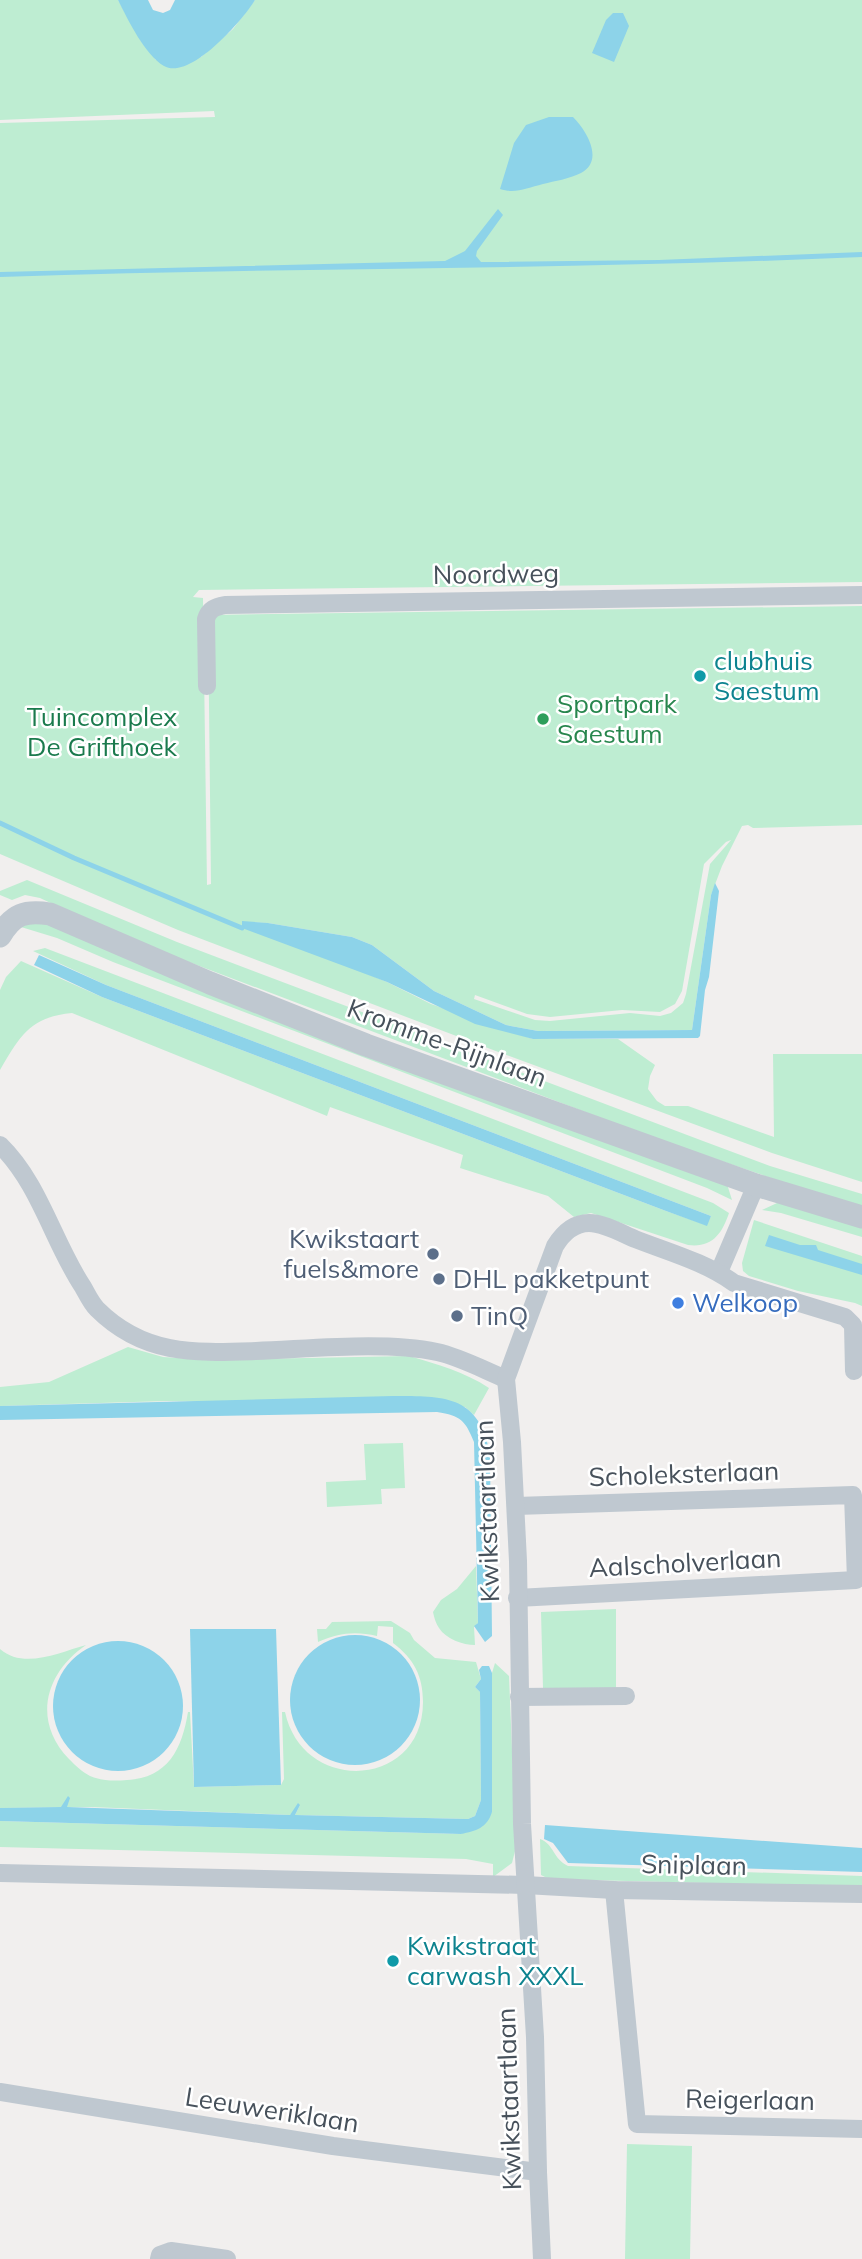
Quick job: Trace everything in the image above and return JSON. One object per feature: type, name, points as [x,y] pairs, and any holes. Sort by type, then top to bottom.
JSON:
[{"type":"street","name":"Noordweg","points":[[207,686],[206,619],[216,606],[862,594]]},
{"type":"street","name":"Kromme-Rijnlaan","points":[[0,936],[7,925],[19,915],[27,912],[51,914],[210,983],[366,1045],[756,1185],[862,1217]]},
{"type":"street","points":[[0,1145],[30,1185],[72,1270],[96,1308],[124,1331],[160,1347],[195,1353],[377,1347],[438,1352],[506,1379],[555,1246],[569,1229],[585,1223],[605,1227],[719,1272],[734,1283],[845,1317],[853,1325],[854,1371]]},
{"type":"street","points":[[719,1272],[756,1185]]},
{"type":"street","name":"Kwikstaartlaan","points":[[506,1379],[516,1506],[525,1885],[535,2037],[542,2259]]},
{"type":"street","name":"Scholeksterlaan","points":[[516,1506],[853,1495],[856,1580]]},
{"type":"street","name":"Aalscholverlaan","points":[[517,1598],[856,1580]]},
{"type":"street","points":[[519,1697],[626,1696]]},
{"type":"street","points":[[0,1873],[525,1885]]},
{"type":"street","name":"Sniplaan","points":[[525,1885],[614,1891],[862,1894]]},
{"type":"street","name":"Reigerlaan","points":[[614,1891],[636,2124],[862,2129]]},
{"type":"street","name":"Leeuweriklaan","points":[[0,2092],[333,2147],[538,2172]]},
{"type":"street","points":[[159,2259],[160,2255],[171,2251],[227,2259]]},
{"type":"green space","name":"Tuincomplex De Grifthoek","points":[[0,0],[118,0],[141,41],[156,60],[201,57],[233,29],[255,0],[862,0],[862,582],[199,590],[193,597],[203,598],[207,885],[211,884],[208,615],[862,606],[862,825],[742,826],[711,895],[692,1030],[538,1031],[506,1025],[434,991],[372,945],[352,937],[268,923],[242,922],[387,982],[431,1004],[533,1039],[618,1039],[655,1065],[648,1089],[657,1101],[665,1106],[688,1106],[774,1137],[773,1054],[862,1054],[862,1182],[772,1153],[501,1053],[178,930],[0,854],[0,123],[215,117],[214,111],[0,120]],"holes":[[[731,840],[710,864],[686,994],[683,1003],[671,1013],[660,1016],[630,1013],[535,1020],[474,999],[475,995],[527,1014],[550,1017],[622,1010],[660,1012],[675,1004],[682,991],[704,864]]]},
{"type":"green space","points":[[27,880],[177,942],[703,1141],[770,1166],[862,1194],[862,1209],[651,1137],[123,937],[40,898],[25,895],[12,900],[0,895],[0,891]]},
{"type":"green space","points":[[42,922],[727,1184],[732,1200],[707,1188],[113,962],[57,938],[21,927]]},
{"type":"green space","points":[[45,948],[713,1203],[729,1213],[726,1221],[710,1242],[688,1245],[591,1213],[574,1217],[548,1196],[460,1168],[463,1155],[330,1107],[327,1116],[72,1013],[46,1019],[28,1030],[0,1070],[0,990],[6,977],[21,961],[102,997],[666,1211],[706,1225],[711,1216],[106,985],[33,951]]},
{"type":"green space","points":[[778,1200],[862,1226],[862,1237],[762,1210]]},
{"type":"green space","points":[[754,1220],[862,1256],[862,1306],[749,1276],[743,1271],[742,1263]]},
{"type":"green space","points":[[128,1347],[163,1357],[209,1360],[409,1356],[461,1373],[489,1388],[474,1415],[465,1407],[167,1401],[0,1406],[0,1387],[49,1382]]},
{"type":"green space","points":[[403,1443],[405,1488],[381,1489],[382,1504],[327,1507],[326,1482],[366,1480],[364,1444]]},
{"type":"green space","points":[[476,1566],[478,1623],[474,1627],[475,1645],[460,1643],[442,1632],[433,1612],[441,1600],[457,1589]]},
{"type":"green space","points":[[616,1609],[616,1688],[543,1688],[541,1612]]},
{"type":"green space","points":[[391,1621],[410,1633],[414,1640],[435,1658],[476,1662],[481,1679],[475,1687],[480,1692],[481,1800],[475,1816],[468,1819],[295,1815],[300,1805],[290,1815],[91,1807],[0,1808],[0,1649],[10,1655],[31,1659],[86,1645],[72,1656],[53,1683],[47,1714],[57,1744],[74,1764],[90,1776],[117,1780],[153,1774],[171,1759],[177,1749],[190,1712],[194,1787],[281,1785],[284,1779],[282,1712],[285,1712],[296,1739],[314,1758],[337,1768],[361,1771],[384,1765],[404,1752],[418,1731],[423,1693],[412,1662],[393,1643],[393,1627],[378,1626],[377,1636],[347,1634],[318,1642],[317,1629],[326,1629],[332,1622]]},
{"type":"green space","points":[[495,1663],[509,1676],[516,1847],[512,1863],[493,1877],[493,1864],[466,1859],[0,1847],[0,1821],[461,1834],[492,1812],[492,1673]]},
{"type":"green space","points":[[540,1839],[568,1866],[862,1876],[862,1887],[549,1879],[541,1875]]},
{"type":"green space","points":[[627,2144],[692,2146],[690,2259],[625,2259]]},
{"type":"water","points":[[118,0],[148,0],[153,10],[163,13],[170,10],[175,0],[255,0],[215,46],[188,65],[175,68],[164,66],[150,54]]},
{"type":"water","points":[[613,13],[623,13],[629,26],[614,62],[592,53],[606,20]]},
{"type":"water","points":[[549,117],[573,117],[578,123],[591,145],[592,161],[588,167],[572,177],[526,189],[500,189],[514,143],[526,125]]},
{"type":"water","points":[[498,209],[503,215],[477,251],[476,256],[481,262],[659,260],[862,252],[862,257],[0,277],[0,272],[445,261],[465,251]]},
{"type":"water","points":[[715,883],[719,891],[709,977],[698,1038],[533,1039],[475,1024],[387,982],[242,928],[242,921],[268,923],[352,937],[372,945],[434,991],[506,1025],[538,1031],[692,1030]]},
{"type":"water","points":[[39,955],[106,985],[711,1216],[707,1226],[102,997],[34,965]]},
{"type":"water","points":[[769,1235],[800,1245],[816,1245],[818,1250],[862,1264],[862,1275],[765,1246]]},
{"type":"water","points":[[429,1397],[457,1403],[478,1420],[485,1435],[490,1454],[492,1636],[485,1642],[474,1626],[478,1623],[474,1442],[465,1424],[457,1417],[437,1412],[0,1420],[0,1406]]},
{"type":"water","points":[[190,1629],[276,1629],[281,1785],[194,1787]]},
{"type":"water","points":[[355,1635],[380,1640],[401,1654],[415,1675],[420,1700],[415,1725],[401,1746],[380,1760],[355,1765],[330,1760],[309,1746],[295,1725],[290,1700],[295,1675],[309,1654],[330,1640]]},
{"type":"water","points":[[118,1641],[143,1646],[164,1660],[178,1681],[183,1706],[178,1731],[164,1752],[143,1766],[118,1771],[93,1766],[72,1752],[58,1731],[53,1706],[58,1681],[72,1660],[93,1646]]},
{"type":"water","points":[[482,1666],[489,1666],[492,1673],[492,1812],[484,1825],[471,1832],[461,1834],[0,1821],[0,1808],[61,1807],[68,1796],[70,1798],[67,1807],[290,1815],[298,1803],[300,1805],[295,1815],[468,1819],[475,1816],[481,1800],[480,1692],[475,1687],[481,1679],[479,1670]]},
{"type":"water","points":[[545,1825],[862,1848],[862,1872],[568,1863],[553,1843],[544,1839]]},
{"type":"waterway","points":[[0,823],[74,858],[242,928]]},
{"type":"place","name":"clubhuis Saestum","points":[[700,676]]},
{"type":"place","name":"Sportpark Saestum","points":[[543,719]]},
{"type":"place","name":"Kwikstaart fuels&more","points":[[433,1254]]},
{"type":"place","name":"DHL pakketpunt","points":[[439,1279]]},
{"type":"place","name":"Welkoop","points":[[678,1303]]},
{"type":"place","name":"TinQ","points":[[457,1316]]},
{"type":"place","name":"Kwikstraat carwash XXXL","points":[[393,1961]]}]
